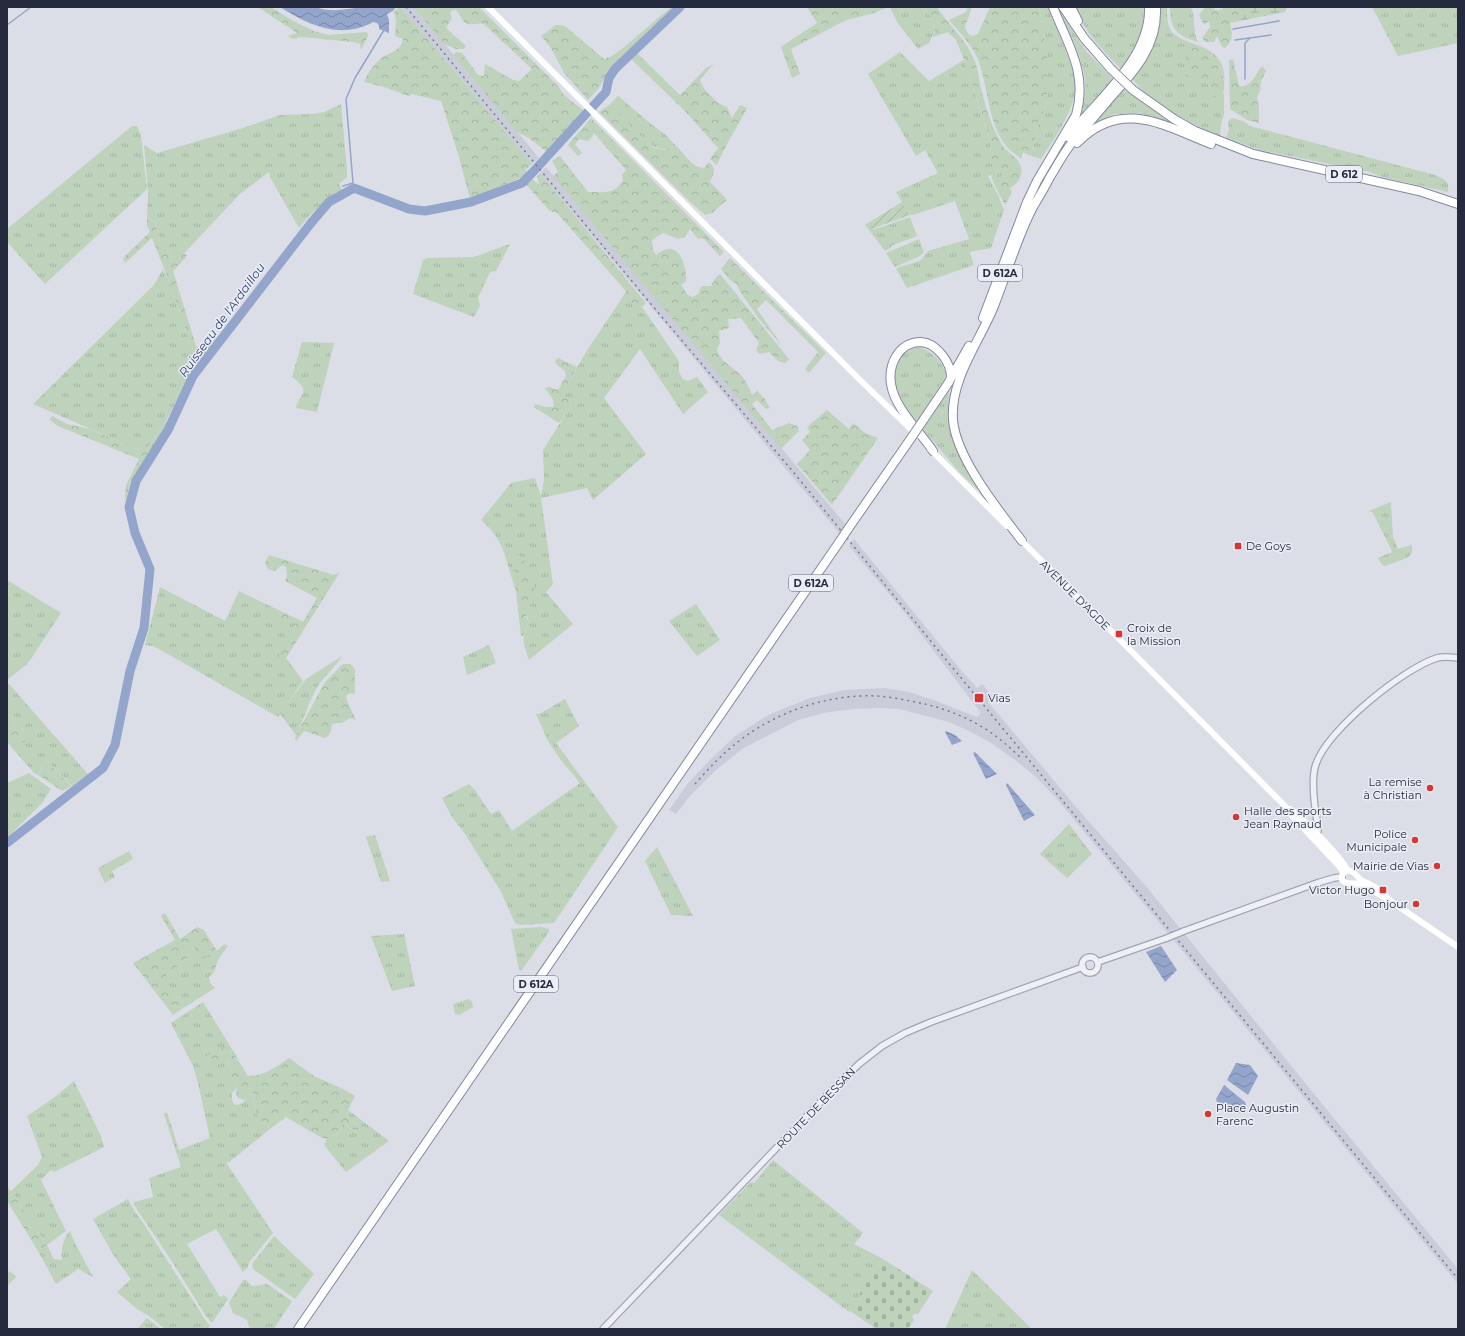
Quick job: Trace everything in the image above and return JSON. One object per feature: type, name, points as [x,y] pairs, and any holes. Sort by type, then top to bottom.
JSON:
[{"type":"highway","name":"D 612A","points":[[947,385],[950,377],[974,338],[982,321],[1027,202],[1076,115],[1081,84],[1078,67],[1053,7]]},
{"type":"highway","name":"D 612","points":[[1063,7],[1084,38],[1112,68],[1174,120],[1213,139],[1253,154],[1419,191],[1458,204]]},
{"type":"highway","name":"D 612","points":[[1066,7],[1086,36],[1112,68]]},
{"type":"highway","points":[[1070,7],[1086,36]]},
{"type":"highway","name":"D 612A","points":[[1050,159],[1126,69],[1136,55],[1146,33],[1149,7]]},
{"type":"highway","points":[[1058,163],[1068,148],[1133,73],[1143,59],[1153,37],[1156,23],[1156,7]]},
{"type":"highway","name":"D 612","points":[[1058,163],[1079,141],[1094,129],[1111,120],[1139,118],[1213,139]]},
{"type":"highway","name":"D 612","points":[[1230,146],[1254,150],[1420,188],[1458,200]]},
{"type":"highway","name":"D 612A","points":[[298,1329],[976,342],[993,308],[1017,244],[1033,208],[1058,163]]},
{"type":"highway","points":[[933,451],[924,437],[906,415],[896,397],[891,383],[891,367],[898,353],[908,345],[922,342],[933,347],[942,355],[949,365],[950,377]]},
{"type":"highway","points":[[976,342],[956,387],[953,420],[956,435],[968,461],[986,493],[1022,541]]},
{"type":"main road","name":"AVENUE D'AGDE","points":[[488,7],[836,356],[933,451],[1285,806],[1296,814],[1344,873]]},
{"type":"main road","points":[[1392,902],[1376,887],[1356,876],[1353,872],[1344,873],[1346,883],[1359,884],[1366,887],[1392,902],[1458,946]]},
{"type":"main road","points":[[1354,884],[1356,882],[1356,876]]},
{"type":"street","points":[[1314,835],[1318,831],[1314,789],[1314,770],[1319,756],[1332,736],[1347,720],[1385,688],[1412,671],[1438,657],[1458,658]]},
{"type":"street","name":"ROUTE DE BESSAN","points":[[1098,962],[1334,878],[1344,873]]},
{"type":"street","name":"ROUTE DE BESSAN","points":[[1083,967],[1084,959],[1089,957],[1094,958],[1098,962]]},
{"type":"street","name":"ROUTE DE BESSAN","points":[[1083,967],[1088,972],[1093,972],[1098,967],[1098,962]]},
{"type":"street","name":"ROUTE DE BESSAN","points":[[602,1329],[831,1091],[859,1064],[882,1046],[905,1033],[930,1022],[1083,967]]},
{"type":"shaded area","points":[[401,7],[414,7],[539,158],[532,164]]},
{"type":"shaded area","points":[[546,167],[846,525],[840,534],[540,173]]},
{"type":"shaded area","points":[[854,539],[960,669],[977,688],[982,684],[991,694],[993,697],[988,702],[1077,808],[1145,885],[1458,1269],[1458,1284],[1057,799],[1037,778],[991,743],[949,722],[899,709],[853,709],[824,713],[798,720],[742,749],[715,771],[690,796],[676,814],[669,810],[688,783],[734,737],[768,715],[810,698],[844,690],[885,688],[909,692],[977,717],[981,713],[904,612],[849,546]]},
{"type":"green space","points":[[258,7],[271,7],[293,21],[314,31],[328,35],[367,32],[368,36],[361,50],[360,44],[354,42],[301,37],[293,39],[288,36],[297,33]]},
{"type":"green space","points":[[401,7],[532,164],[525,170],[531,178],[539,184],[537,176],[540,173],[646,303],[642,307],[620,301],[626,291],[557,213],[550,211],[520,178],[470,199],[459,157],[441,101],[412,94],[409,96],[364,82],[378,61],[400,47],[402,43],[403,39],[395,36],[396,20],[394,12]]},
{"type":"green space","points":[[414,7],[479,7],[558,86],[564,95],[584,111],[548,153],[529,138],[517,132],[453,55],[456,52],[462,53],[478,75],[484,76],[485,64],[513,80],[519,81],[532,69],[484,24],[471,24],[464,22],[456,10],[450,12],[452,18],[446,28],[466,46],[464,49],[456,49],[444,44]]},
{"type":"green space","points":[[671,7],[676,7],[613,65],[598,89],[588,100],[564,73],[551,48],[541,36],[556,25],[565,26],[604,59],[612,56],[623,48]]},
{"type":"green space","points":[[807,7],[889,7],[871,14],[846,20],[791,49],[800,74],[792,78],[781,47],[817,23]]},
{"type":"green space","points":[[890,7],[924,7],[934,21],[935,31],[929,43],[918,49],[897,22]]},
{"type":"green space","points":[[924,7],[937,7],[971,52],[976,66],[984,101],[993,125],[1004,148],[1017,159],[1020,165],[1020,177],[1010,188],[1012,193],[1005,205],[994,184],[1004,173],[991,158],[991,143],[963,57],[956,40],[948,32],[933,37],[935,32],[934,24]]},
{"type":"green space","points":[[968,7],[972,7],[965,27],[968,34],[972,36],[978,34],[990,7],[1039,7],[1047,57],[1047,102],[1036,132],[1031,156],[1023,152],[1021,159],[1009,149],[1000,137],[992,116],[982,71],[978,60],[969,43],[949,20],[966,12]]},
{"type":"green space","points":[[1039,7],[1048,7],[1061,37],[1075,82],[1075,91],[1071,108],[1057,135],[1041,159],[1031,156],[1036,132],[1047,102],[1047,57]]},
{"type":"green space","points":[[1057,7],[1086,51],[1114,80],[1078,119],[1085,95],[1084,72],[1077,50]]},
{"type":"green space","points":[[1074,7],[1144,7],[1141,32],[1131,55],[1122,70],[1089,33]]},
{"type":"green space","points":[[1160,7],[1167,7],[1168,24],[1174,34],[1211,52],[1217,57],[1222,65],[1225,81],[1220,67],[1197,81],[1207,82],[1213,95],[1220,98],[1224,93],[1224,114],[1220,136],[1172,113],[1150,97],[1133,79],[1145,62],[1153,46],[1159,28]]},
{"type":"green space","points":[[1170,7],[1191,7],[1198,42],[1185,37],[1176,30],[1171,21]]},
{"type":"green space","points":[[1205,7],[1215,7],[1214,10],[1221,10],[1224,7],[1251,7],[1248,13],[1236,18],[1230,23],[1232,33],[1231,39],[1225,48],[1222,47],[1217,36],[1214,42],[1205,42],[1202,38],[1210,27],[1209,21],[1204,25],[1199,15]]},
{"type":"green space","points":[[1251,7],[1287,7],[1285,12],[1230,23],[1236,18],[1247,13]]},
{"type":"green space","points":[[1372,7],[1417,7],[1417,9],[1423,7],[1458,7],[1458,43],[1398,56]]},
{"type":"green space","points":[[1194,47],[1211,56],[1219,67],[1224,80],[1223,92],[1220,98],[1213,95],[1207,82],[1192,79],[1184,74],[1187,49]]},
{"type":"green space","points":[[900,52],[929,81],[964,60],[991,144],[990,150],[1004,173],[994,184],[991,175],[988,176],[1004,210],[991,248],[970,252],[974,265],[907,288],[896,268],[920,261],[928,251],[969,239],[955,201],[910,215],[896,192],[938,173],[925,150],[916,156],[868,74]]},
{"type":"green space","points":[[637,53],[680,95],[706,68],[714,64],[700,81],[705,90],[718,103],[727,107],[732,118],[740,105],[747,108],[717,165],[710,159],[718,148],[685,111],[631,59]]},
{"type":"green space","points":[[1233,59],[1239,86],[1250,83],[1262,66],[1266,71],[1261,81],[1260,91],[1257,97],[1259,107],[1259,123],[1247,120],[1230,109],[1229,60]]},
{"type":"green space","points":[[1124,89],[1173,124],[1139,113],[1115,114],[1088,127]]},
{"type":"green space","points":[[618,96],[667,136],[676,146],[661,149],[655,147],[641,137],[609,105]]},
{"type":"green space","points":[[341,104],[347,170],[347,177],[339,184],[342,190],[319,207],[299,228],[270,177],[269,172],[240,194],[173,265],[166,245],[160,242],[155,222],[147,219],[148,191],[144,145],[157,153],[243,128],[280,115],[324,112]]},
{"type":"green space","points":[[609,105],[654,148],[663,150],[676,146],[695,166],[704,168],[709,162],[714,169],[710,182],[727,200],[712,213],[705,215],[599,112]]},
{"type":"green space","points":[[591,118],[724,252],[720,256],[703,238],[698,239],[690,229],[685,237],[678,239],[663,233],[652,240],[653,250],[656,255],[665,250],[671,249],[675,250],[681,257],[685,267],[686,281],[681,285],[687,294],[692,297],[698,294],[702,286],[711,286],[716,277],[720,274],[789,359],[785,363],[778,361],[769,352],[759,354],[756,350],[759,343],[741,318],[728,319],[729,328],[719,331],[720,343],[717,350],[719,354],[726,363],[741,375],[747,383],[752,395],[757,391],[764,398],[770,408],[766,409],[757,400],[752,404],[772,430],[789,423],[797,426],[799,431],[781,449],[553,176],[558,172],[552,161],[560,156],[588,192],[608,192],[620,185],[623,180],[622,175],[626,170],[594,133],[588,141],[579,139],[575,144],[582,153],[578,156],[568,145]]},
{"type":"green space","points":[[1232,118],[1243,121],[1250,126],[1435,175],[1446,181],[1448,185],[1448,192],[1379,176],[1370,172],[1260,150],[1226,138],[1229,130],[1228,121]]},
{"type":"green space","points":[[132,126],[137,126],[141,136],[147,189],[45,284],[7,242],[7,229]]},
{"type":"green space","points":[[902,202],[910,215],[869,230],[865,225]]},
{"type":"green space","points":[[910,217],[917,236],[891,246],[892,247],[885,251],[869,230],[879,228]]},
{"type":"green space","points":[[147,219],[155,222],[160,242],[166,245],[173,265],[184,253],[187,256],[173,271],[196,346],[202,351],[226,328],[195,367],[197,362],[169,281],[152,238],[125,263],[123,258],[150,232],[147,226]]},
{"type":"green space","points":[[919,239],[924,252],[920,256],[895,267],[886,253]]},
{"type":"green space","points":[[510,244],[496,271],[490,272],[478,298],[480,306],[474,317],[413,294],[423,260],[427,258],[474,257]]},
{"type":"green space","points":[[730,258],[826,353],[809,373],[805,369],[818,352],[766,300],[757,309],[783,347],[759,319],[739,290],[737,284],[731,281],[721,269]]},
{"type":"green space","points":[[163,269],[169,281],[197,362],[166,421],[146,450],[139,450],[33,404],[154,285]]},
{"type":"green space","points":[[620,301],[642,307],[679,361],[679,372],[682,378],[688,381],[697,377],[708,392],[683,414],[640,349],[604,398],[646,454],[593,500],[587,488],[541,498],[553,584],[546,592],[573,624],[529,660],[525,649],[524,637],[529,623],[515,574],[512,579],[502,547],[494,533],[481,520],[511,483],[535,478],[541,496],[544,480],[543,450],[569,409],[571,401],[562,394],[586,352]]},
{"type":"green space","points":[[302,342],[334,343],[317,412],[296,408],[303,390],[299,382],[292,377]]},
{"type":"green space","points":[[919,347],[935,356],[946,372],[944,380],[917,422],[897,394],[895,376],[898,363],[905,353]]},
{"type":"green space","points":[[558,358],[577,367],[562,394],[571,401],[569,409],[559,423],[534,407],[535,404],[545,407],[553,407],[553,399],[545,388],[550,387],[558,390],[566,376],[565,371],[557,365],[555,361]]},
{"type":"green space","points":[[949,391],[948,420],[955,446],[979,491],[960,473],[923,429]]},
{"type":"green space","points":[[827,410],[849,429],[853,423],[865,433],[878,438],[832,505],[797,464],[810,450],[802,440],[810,432],[807,427]]},
{"type":"green space","points":[[52,416],[67,424],[90,429],[139,450],[146,450],[166,421],[166,425],[130,483],[126,500],[126,485],[139,459],[58,426],[50,420]]},
{"type":"green space","points":[[1391,502],[1393,537],[1398,549],[1412,545],[1412,553],[1407,558],[1385,566],[1382,565],[1378,558],[1392,552],[1373,513],[1369,511]]},
{"type":"green space","points":[[518,554],[527,564],[533,576],[534,583],[533,595],[529,601],[531,608],[526,616],[529,623],[523,636],[521,636],[516,591],[512,579],[515,574],[511,561]]},
{"type":"green space","points":[[269,555],[334,575],[340,572],[286,658],[279,657],[293,623],[270,616],[274,608],[303,622],[317,598],[285,581],[287,575],[286,567],[282,565],[275,571],[268,569],[265,563]]},
{"type":"green space","points":[[7,580],[61,613],[31,659],[26,665],[7,680]]},
{"type":"green space","points":[[160,587],[225,621],[239,591],[303,622],[286,658],[303,681],[286,705],[306,679],[342,656],[316,689],[296,735],[280,714],[278,717],[159,649],[145,645]]},
{"type":"green space","points":[[696,604],[720,640],[697,656],[669,621]]},
{"type":"green space","points":[[489,645],[496,663],[467,675],[463,657]]},
{"type":"green space","points":[[343,664],[351,664],[355,670],[355,694],[350,693],[346,696],[356,720],[350,718],[342,723],[332,724],[330,734],[325,738],[304,731],[296,741],[296,735],[325,682]]},
{"type":"green space","points":[[9,684],[88,774],[72,786],[45,759],[38,775],[34,773],[7,742],[7,736],[10,739],[27,735],[7,712],[7,685]]},
{"type":"green space","points":[[565,699],[579,726],[556,743],[618,827],[554,923],[520,925],[515,923],[500,890],[465,834],[452,817],[442,798],[469,784],[475,790],[491,814],[499,810],[512,831],[580,783],[560,759],[548,741],[536,714],[541,713]]},
{"type":"green space","points":[[7,712],[27,735],[24,743],[10,739],[7,736]]},
{"type":"green space","points":[[45,759],[72,786],[62,791],[38,775]]},
{"type":"green space","points":[[29,773],[51,789],[43,802],[7,838],[7,783]]},
{"type":"green space","points":[[1069,824],[1092,854],[1067,878],[1040,854]]},
{"type":"green space","points":[[375,835],[390,881],[381,882],[366,837]]},
{"type":"green space","points":[[657,847],[693,916],[671,915],[645,861]]},
{"type":"green space","points":[[129,851],[133,859],[112,871],[115,877],[105,883],[98,869]]},
{"type":"green space","points":[[165,913],[180,939],[197,927],[204,930],[217,951],[224,944],[228,946],[218,960],[214,972],[208,970],[212,956],[210,954],[203,959],[194,947],[187,959],[162,979],[177,998],[182,1000],[184,1007],[173,1015],[133,963],[175,940],[161,916]]},
{"type":"green space","points":[[541,927],[549,929],[549,932],[521,971],[519,970],[511,929]]},
{"type":"green space","points":[[404,934],[415,986],[392,991],[371,936]]},
{"type":"green space","points":[[195,947],[210,954],[212,957],[208,970],[214,972],[209,977],[210,983],[215,988],[174,1014],[184,1007],[162,979],[187,959]]},
{"type":"green space","points":[[469,999],[472,1002],[473,1007],[459,1015],[455,1014],[453,1004]]},
{"type":"green space","points":[[203,1002],[240,1062],[229,1050],[198,1061],[200,1066],[212,1059],[226,1061],[232,1069],[230,1076],[237,1086],[232,1093],[232,1101],[235,1105],[241,1104],[251,1091],[258,1115],[270,1129],[228,1163],[227,1161],[227,1164],[273,1233],[243,1272],[216,1229],[187,1244],[220,1297],[224,1295],[228,1299],[212,1323],[134,1205],[134,1202],[153,1197],[149,1178],[181,1167],[164,1114],[167,1112],[179,1150],[210,1138],[193,1066],[171,1023]]},
{"type":"green space","points":[[224,1047],[235,1056],[248,1076],[265,1073],[289,1058],[314,1076],[345,1090],[355,1096],[348,1110],[347,1119],[361,1127],[361,1129],[355,1131],[344,1124],[332,1139],[322,1138],[286,1117],[270,1129],[257,1116],[252,1091],[249,1098],[244,1100],[238,1098],[236,1095],[237,1086],[230,1076],[232,1069],[226,1061],[219,1065],[213,1062],[212,1059],[200,1066],[197,1061]]},
{"type":"green space","points":[[74,1081],[101,1136],[104,1147],[54,1172],[51,1170],[41,1180],[66,1231],[47,1245],[11,1191],[38,1165],[42,1157],[27,1116],[55,1097]]},
{"type":"green space","points":[[348,1110],[389,1141],[346,1172],[324,1145],[327,1138],[332,1139],[344,1124],[355,1131],[361,1127],[347,1119]]},
{"type":"green space","points":[[773,1160],[863,1233],[854,1244],[883,1259],[849,1312],[719,1215],[751,1182],[754,1183]]},
{"type":"green space","points":[[7,1187],[47,1245],[38,1251],[7,1201]]},
{"type":"green space","points":[[128,1199],[210,1326],[208,1329],[165,1329],[149,1316],[137,1309],[117,1292],[131,1279],[114,1256],[93,1219]]},
{"type":"green space","points":[[70,1231],[93,1277],[78,1269],[56,1284],[38,1251],[47,1245],[54,1259],[62,1260],[63,1244]]},
{"type":"green space","points":[[274,1236],[314,1274],[295,1299],[253,1269],[252,1264]]},
{"type":"green space","points":[[883,1259],[933,1291],[918,1314],[914,1314],[912,1316],[914,1320],[908,1329],[876,1329],[849,1310]]},
{"type":"green space","points":[[972,1270],[1032,1329],[945,1329]]},
{"type":"green space","points":[[10,1271],[16,1277],[7,1286],[7,1274]]},
{"type":"green space","points":[[243,1280],[246,1280],[252,1286],[267,1284],[292,1301],[274,1329],[250,1329],[247,1320],[233,1313],[229,1303]]},
{"type":"green space","points":[[147,1318],[161,1329],[137,1329]]},
{"type":"water","points":[[280,7],[316,7],[333,10],[366,7],[396,7],[393,11],[387,14],[389,20],[389,33],[379,29],[377,23],[373,22],[349,30],[325,28],[291,14]]},
{"type":"water","points":[[946,731],[955,735],[962,741],[952,745],[945,732]]},
{"type":"water","points":[[975,752],[997,774],[986,779],[973,753]]},
{"type":"water","points":[[1007,783],[1035,815],[1024,821],[1006,785]]},
{"type":"water","points":[[1161,946],[1177,970],[1165,982],[1146,952]]},
{"type":"water","points":[[1236,1063],[1250,1065],[1258,1076],[1248,1095],[1227,1080]]},
{"type":"water","points":[[1224,1085],[1245,1102],[1246,1105],[1241,1113],[1217,1102],[1216,1099]]},
{"type":"waterway","points":[[7,25],[31,7]]},
{"type":"waterway","name":"Ruisseau de l'Ardaillou","points":[[7,843],[103,768],[115,745],[130,671],[144,628],[150,569],[135,533],[129,507],[136,481],[168,430],[193,376],[311,223],[329,202],[354,188],[409,209],[425,211],[471,202],[522,183],[606,92],[609,78],[615,69],[680,7]]},
{"type":"waterway","points":[[1233,29],[1279,21]]},
{"type":"waterway","points":[[343,186],[353,183],[346,99],[355,78],[384,30]]},
{"type":"waterway","points":[[1235,40],[1271,35]]},
{"type":"waterway","points":[[1245,79],[1245,43],[1249,39]]},
{"type":"railway","points":[[406,7],[645,297],[795,474],[938,650],[1458,1279]]},
{"type":"railway","points":[[695,784],[730,748],[773,719],[824,701],[859,696],[895,698],[941,708],[970,720],[984,728],[1020,757]]},
{"type":"place","name":"De Goys","points":[[1238,546]]},
{"type":"place","name":"Croix de la Mission","points":[[1119,634]]},
{"type":"place","name":"Vias","points":[[979,698]]},
{"type":"place","name":"La remise à Christian","points":[[1430,788]]},
{"type":"place","name":"Halle des sports Jean Raynaud","points":[[1236,817]]},
{"type":"place","name":"Police Municipale","points":[[1415,840]]},
{"type":"place","name":"Mairie de Vias","points":[[1437,866]]},
{"type":"place","name":"Victor Hugo","points":[[1383,890]]},
{"type":"place","name":"Bonjour","points":[[1416,904]]},
{"type":"place","name":"Place Augustin Farenc","points":[[1208,1114]]}]
